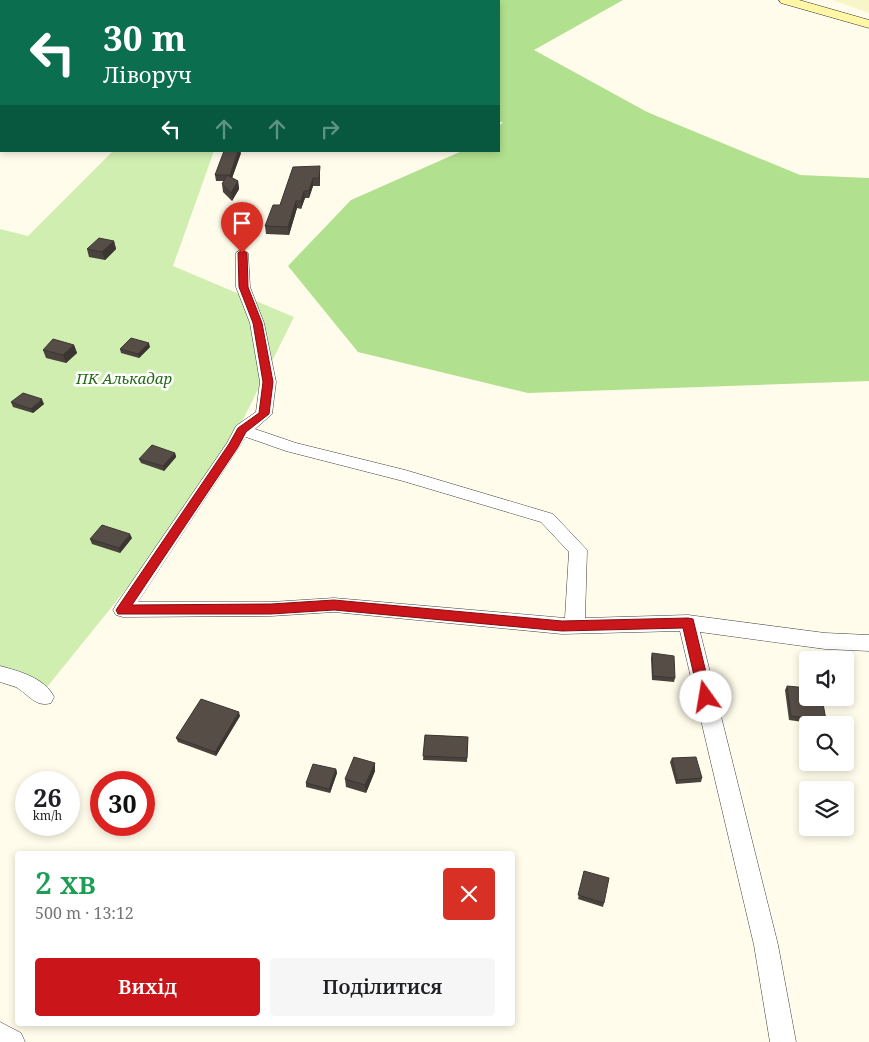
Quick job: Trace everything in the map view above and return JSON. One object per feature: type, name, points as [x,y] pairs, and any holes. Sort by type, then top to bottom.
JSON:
[{"type":"main road","points":[[785,0],[869,24]]},
{"type":"street","points":[[242,253],[244,287],[257,323],[268,382],[264,414],[242,430],[234,445],[122,610],[271,609],[334,605],[562,626],[688,623],[824,641],[869,643]]},
{"type":"street","points":[[242,430],[292,447],[405,476],[547,518],[578,550],[575,620]]},
{"type":"street","points":[[688,623],[766,944],[782,1042]]},
{"type":"street","points":[[0,674],[21,680],[44,697]]},
{"type":"street","points":[[0,1035],[12,1042]]},
{"type":"shaded area","points":[[832,0],[869,0],[869,13]]},
{"type":"green space","points":[[500,0],[623,0],[534,50],[647,112],[800,175],[869,178],[869,381],[528,393],[358,352],[288,266],[351,200],[460,152],[500,152],[500,125],[503,122],[500,122]]},
{"type":"green space","name":"ПК Алькадар","points":[[112,152],[214,152],[173,266],[294,317],[211,484],[39,697],[0,682],[0,229],[28,236]]},
{"type":"building","points":[[224,152],[238,152],[230,175],[215,175]]},
{"type":"building","points":[[320,166],[319,178],[313,178],[309,191],[304,191],[301,201],[296,201],[288,227],[265,226],[273,205],[280,205],[293,167]]},
{"type":"building","points":[[227,175],[238,181],[231,193],[222,184]]},
{"type":"building","points":[[99,238],[114,241],[102,252],[87,249]]},
{"type":"building","points":[[131,338],[149,343],[138,354],[120,349]]},
{"type":"building","points":[[53,339],[74,345],[63,355],[43,350]]},
{"type":"building","points":[[23,393],[42,399],[31,409],[11,402]]},
{"type":"building","points":[[152,445],[175,453],[163,466],[139,459]]},
{"type":"building","points":[[102,525],[130,534],[119,548],[90,539]]},
{"type":"building","points":[[652,653],[674,656],[675,678],[653,676]]},
{"type":"building","points":[[787,686],[799,687],[799,706],[823,706],[825,716],[799,717],[791,716]]},
{"type":"building","points":[[201,699],[239,712],[215,752],[176,738]]},
{"type":"building","points":[[425,735],[468,737],[467,758],[423,756]]},
{"type":"building","points":[[354,757],[375,763],[365,785],[345,779]]},
{"type":"building","points":[[696,757],[702,778],[677,780],[672,758]]},
{"type":"building","points":[[313,764],[336,769],[329,789],[306,783]]},
{"type":"building","points":[[584,871],[609,878],[604,903],[578,895]]},
{"type":"route","points":[[242,253],[244,287],[257,323],[268,382],[264,414],[242,430],[234,445],[122,610],[271,609],[334,605],[562,626],[688,623],[706,697]]}]
